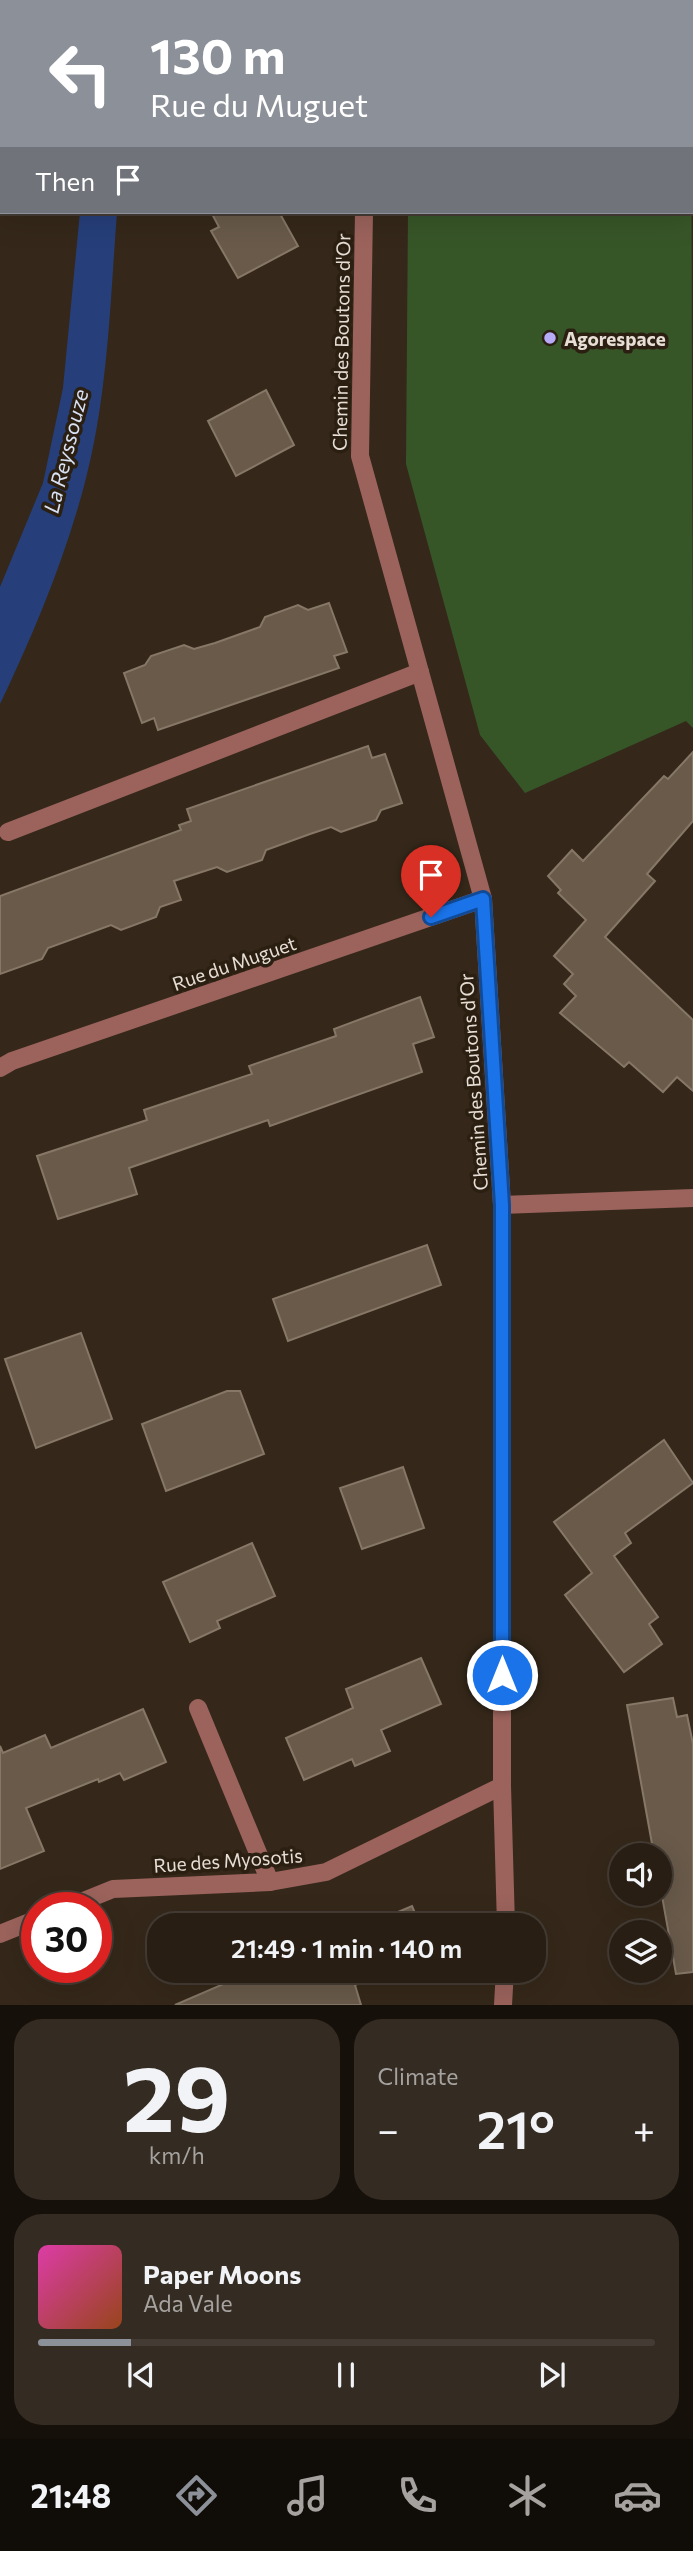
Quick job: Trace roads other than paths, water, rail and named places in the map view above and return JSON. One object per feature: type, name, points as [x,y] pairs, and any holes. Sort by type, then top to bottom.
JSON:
[{"type":"street","name":"Chemin des Boutons d'Or","points":[[364,214],[360,456],[483,899],[502,1205],[502,1786],[506,1913]]},
{"type":"street","points":[[8,831],[420,673]]},
{"type":"street","name":"Rue du Muguet","points":[[0,1068],[12,1061],[483,899]]},
{"type":"street","points":[[502,1205],[693,1198]]},
{"type":"street","points":[[198,1708],[270,1882]]},
{"type":"street","name":"Rue des Myosotis","points":[[106,1892],[114,1889],[270,1882],[326,1872],[502,1786]]},
{"type":"street","points":[[0,1934],[21,1925]]},
{"type":"street","points":[[503,2005],[504,1983]]},
{"type":"water","name":"La Reyssouze","points":[[80,214],[117,214],[103,384],[84,486],[57,570],[0,704],[0,587],[43,483],[63,388]]},
{"type":"place","name":"Agorespace","points":[[550,338]]}]
